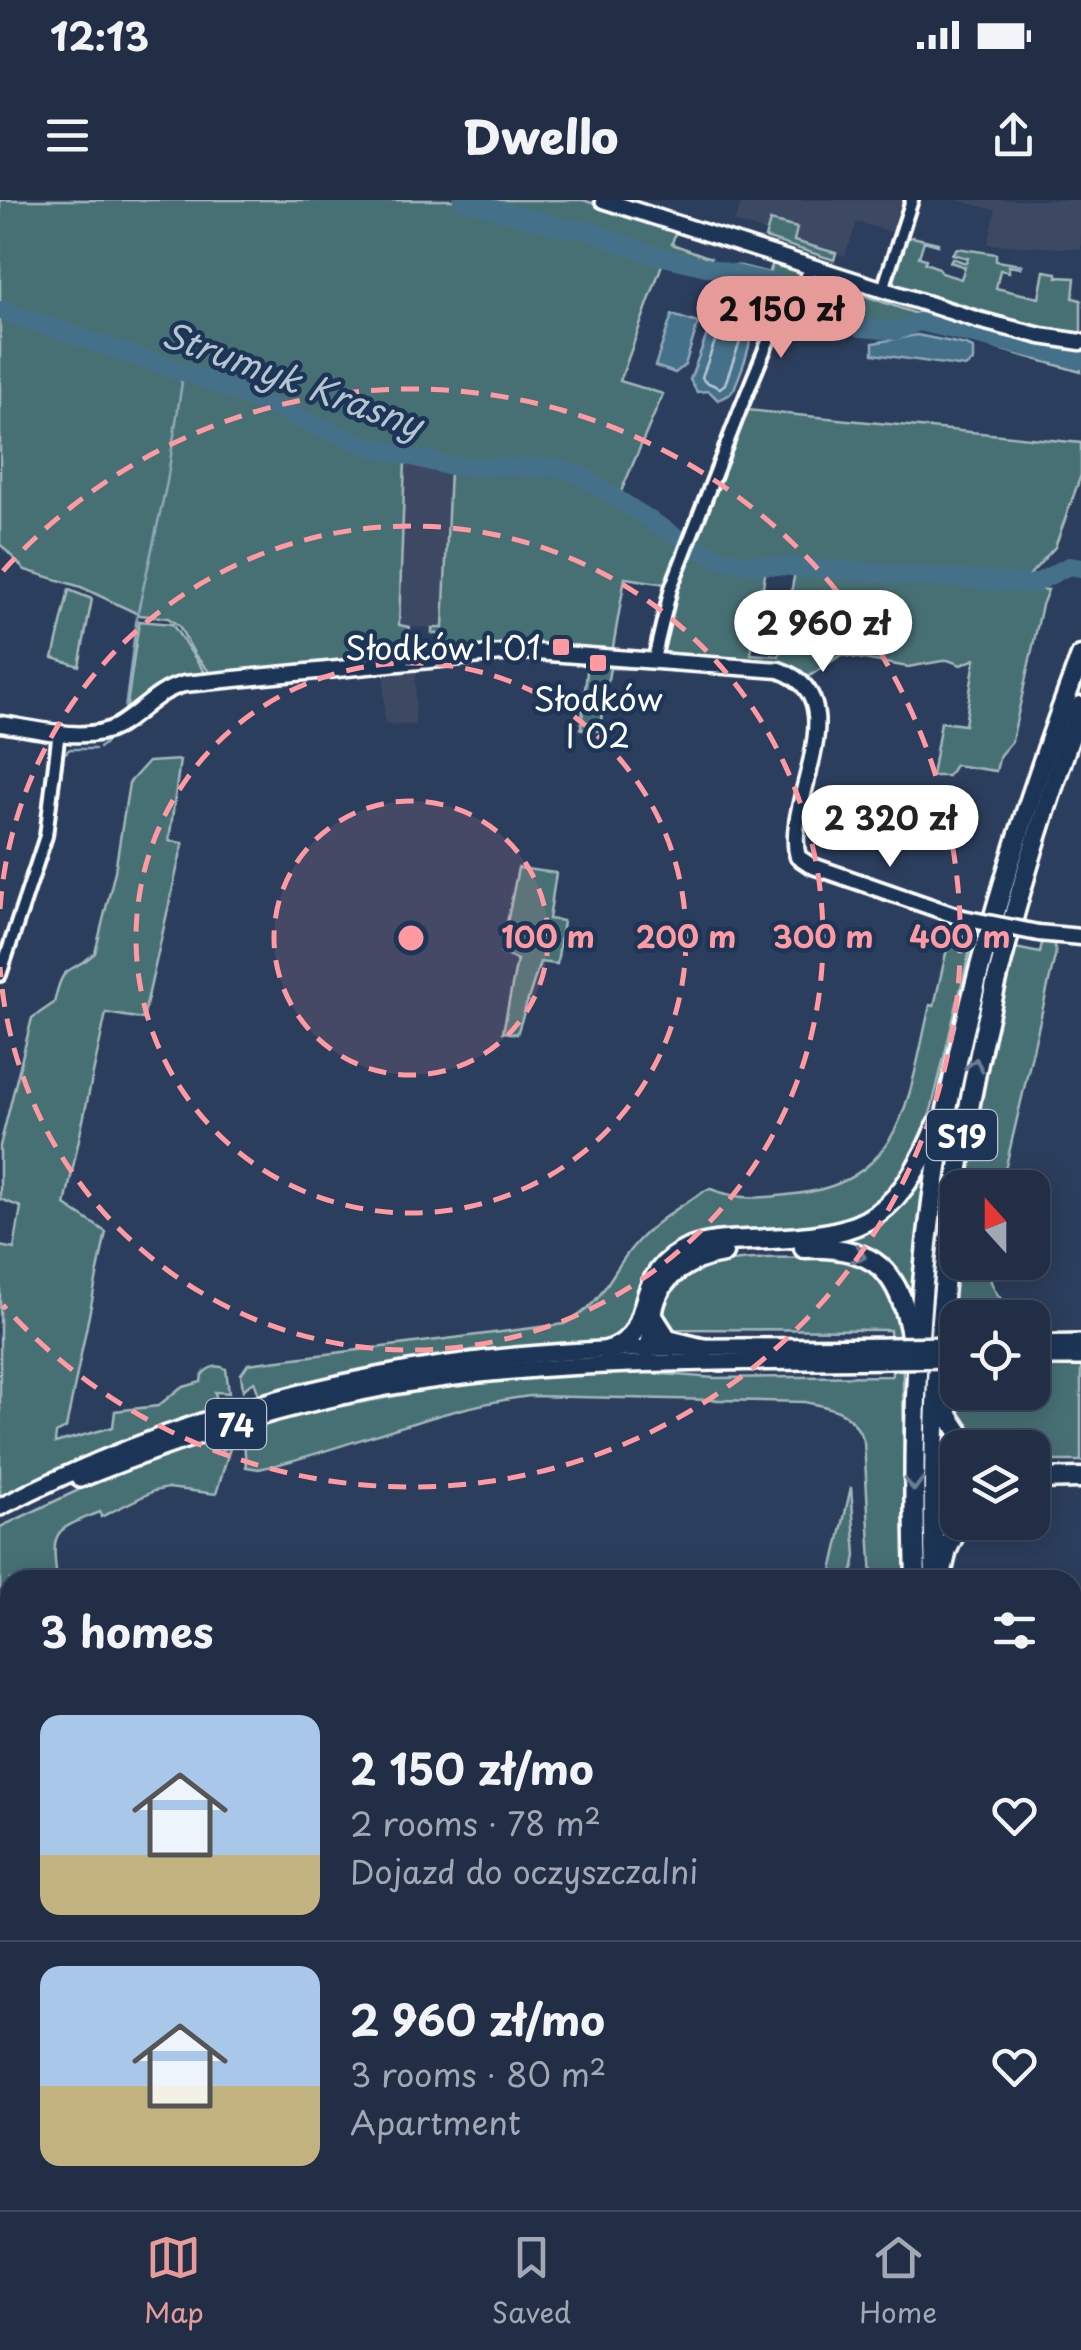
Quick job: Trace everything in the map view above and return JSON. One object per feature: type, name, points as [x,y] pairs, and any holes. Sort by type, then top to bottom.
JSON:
[{"type":"highway","name":"S19","points":[[916,1570],[916,1388],[929,1228],[951,1092],[1002,883],[1081,656]]},
{"type":"highway","name":"S19","points":[[937,1570],[933,1470],[936,1364],[953,1192],[978,1052],[1020,888],[1081,706]]},
{"type":"highway","points":[[648,1358],[652,1344],[647,1313],[651,1282],[667,1262],[689,1248],[718,1242],[823,1236],[853,1228],[882,1212],[916,1172],[951,1092]]},
{"type":"highway","points":[[606,1351],[632,1337],[668,1279],[694,1260],[752,1251],[855,1251],[878,1263],[900,1294],[910,1328],[916,1388]]},
{"type":"highway","points":[[647,1313],[668,1340],[705,1349]]},
{"type":"highway","points":[[936,1364],[950,1417],[958,1430]]},
{"type":"highway","points":[[1050,1466],[1081,1466]]},
{"type":"highway","points":[[1050,1479],[1081,1478]]},
{"type":"highway","points":[[940,1570],[952,1540]]},
{"type":"main road","points":[[1050,1344],[1081,1343]]},
{"type":"main road","name":"74","points":[[0,1507],[134,1446],[214,1417],[373,1376],[480,1360],[606,1351],[648,1358],[889,1353],[940,1347]]},
{"type":"main road","name":"74","points":[[0,1518],[129,1459],[232,1424],[386,1387],[705,1349],[940,1357]]},
{"type":"main road","points":[[1050,1358],[1081,1357]]},
{"type":"street","points":[[604,200],[1014,330],[1081,342]]},
{"type":"street","points":[[883,290],[912,200]]},
{"type":"street","points":[[654,659],[671,588],[740,410],[774,326],[797,297],[811,266]]},
{"type":"street","points":[[0,724],[96,733],[110,730],[161,693],[190,684],[522,651],[779,670],[797,680],[812,700],[816,720],[796,834],[798,857],[810,866],[963,918],[1081,937]]},
{"type":"street","points":[[0,975],[46,836],[58,731]]},
{"type":"shaded area","points":[[743,200],[905,200],[895,233],[857,222],[845,256],[734,222]]},
{"type":"shaded area","points":[[956,200],[1081,200],[1081,249],[988,244],[996,210]]},
{"type":"shaded area","points":[[405,461],[450,470],[443,628],[399,626]]},
{"type":"shaded area","points":[[416,672],[415,725],[384,724],[384,676]]},
{"type":"green space","points":[[0,200],[459,200],[465,205],[591,233],[664,259],[620,381],[663,394],[620,494],[567,465],[452,462],[374,443],[195,372],[0,307]]},
{"type":"green space","points":[[465,200],[583,200],[670,229],[675,233],[672,244],[711,258],[707,266],[647,251],[587,228]]},
{"type":"green space","points":[[770,221],[797,228],[794,241],[836,253],[834,260],[765,238]]},
{"type":"green space","points":[[912,237],[938,243],[924,241],[919,257],[941,273],[961,279],[965,267],[950,262],[952,258],[966,263],[968,258],[952,254],[957,248],[996,254],[996,261],[1022,265],[1009,266],[1009,272],[1000,270],[996,288],[1039,298],[1044,271],[1075,278],[1073,298],[1081,300],[1081,334],[1029,325],[892,283],[904,241]]},
{"type":"green space","points":[[773,263],[802,272],[799,287],[712,268],[714,264],[741,266],[769,273]]},
{"type":"green space","points":[[711,270],[742,274],[798,290],[770,323],[781,292],[710,274]]},
{"type":"green space","points":[[814,278],[914,313],[943,314],[1027,339],[1081,347],[1081,359],[918,321],[888,330],[858,326],[807,289]]},
{"type":"green space","points":[[797,303],[809,323],[775,340],[747,410],[1081,443],[1081,475],[1055,547],[1024,581],[749,563],[721,558],[693,545],[774,334]]},
{"type":"green space","points":[[0,313],[209,384],[364,449],[405,461],[399,625],[409,627],[408,647],[385,648],[385,660],[212,675],[179,626],[168,618],[140,615],[81,587],[25,570],[0,544]]},
{"type":"green space","points":[[919,325],[1081,363],[1081,372],[925,328],[902,333]]},
{"type":"green space","points":[[450,470],[560,472],[578,479],[682,544],[667,584],[625,578],[612,653],[438,654],[438,634],[432,633],[432,628],[443,628]]},
{"type":"green space","points":[[692,549],[719,561],[766,569],[751,654],[779,656],[795,572],[1048,590],[1012,741],[1000,755],[996,771],[955,765],[948,776],[932,776],[941,722],[965,725],[975,659],[961,665],[948,660],[908,667],[841,655],[805,679],[778,664],[666,654],[661,647],[673,598]]},
{"type":"green space","points":[[69,590],[92,599],[79,666],[53,658]]},
{"type":"green space","points":[[139,621],[172,624],[206,674],[162,685],[126,712]]},
{"type":"green space","points":[[588,661],[638,666],[610,668],[599,731],[581,729]]},
{"type":"green space","points":[[180,760],[169,841],[183,843],[143,1019],[106,1013],[65,1205],[106,1232],[66,1428],[56,1433],[55,1443],[113,1427],[115,1411],[158,1406],[180,1388],[201,1382],[202,1375],[213,1367],[226,1369],[229,1393],[215,1392],[218,1406],[213,1411],[109,1449],[0,1500],[0,1246],[14,1249],[21,1207],[0,1199],[0,1146],[32,1018],[54,1003],[64,974],[95,953],[115,871],[129,783],[148,762]]},
{"type":"green space","points":[[518,868],[556,873],[549,919],[563,921],[557,964],[540,962],[517,1034],[503,1032],[517,960],[501,953]]},
{"type":"green space","points":[[949,940],[971,946],[931,1111],[913,1163],[873,1209],[837,1226],[681,1243],[651,1266],[636,1295],[629,1329],[612,1340],[471,1350],[260,1398],[254,1381],[243,1390],[241,1374],[248,1364],[564,1324],[596,1300],[647,1232],[706,1190],[742,1197],[795,1194],[832,1186],[860,1172],[881,1152],[907,1101]]},
{"type":"green space","points":[[1042,942],[1054,942],[1056,952],[1005,1170],[970,1170],[981,1084],[1012,957],[1015,948],[1040,953]]},
{"type":"green space","points":[[930,1164],[912,1304],[899,1277],[885,1260],[866,1248],[837,1240],[869,1228],[892,1213],[912,1193]]},
{"type":"green space","points":[[853,1258],[885,1283],[902,1319],[906,1570],[871,1570],[864,1442],[859,1431],[842,1413],[805,1402],[530,1396],[433,1417],[276,1465],[246,1467],[244,1440],[261,1440],[259,1427],[288,1416],[461,1384],[599,1369],[715,1378],[892,1376],[890,1330],[675,1329],[662,1324],[671,1287],[686,1275],[730,1261]]},
{"type":"green space","points":[[956,1280],[990,1280],[1003,1300],[953,1300]]},
{"type":"green space","points":[[1050,1366],[1081,1366],[1081,1461],[1050,1461],[1050,1430],[964,1430],[954,1412],[1050,1410]]},
{"type":"green space","points":[[210,1439],[216,1454],[231,1445],[216,1494],[168,1488],[154,1491],[101,1517],[100,1512],[64,1528],[56,1541],[56,1570],[0,1570],[0,1527],[102,1479]]},
{"type":"green space","points":[[851,1487],[856,1556],[853,1570],[832,1570]]},
{"type":"water","points":[[727,312],[740,315],[747,322],[750,343],[734,389],[718,400],[709,391],[697,392],[690,380],[712,321]]},
{"type":"water","points":[[672,315],[698,323],[685,365],[675,373],[655,366]]},
{"type":"water","points":[[917,335],[973,348],[973,361],[965,367],[873,354],[873,343]]},
{"type":"waterway","points":[[462,200],[586,230],[647,253],[808,291],[840,319],[861,328],[896,331],[919,322],[1081,360]]},
{"type":"waterway","name":"Strumyk Krasny","points":[[0,310],[209,381],[364,445],[448,466],[560,468],[580,475],[688,544],[720,559],[1034,584],[1069,566],[1081,568]]},
{"type":"waterway","points":[[121,716],[125,710],[137,616],[167,482],[182,382],[171,368]]},
{"type":"waterway","points":[[99,748],[115,735]]},
{"type":"waterway","points":[[23,924],[55,820],[64,754],[70,749],[95,749]]},
{"type":"place","name":"Słodków I 01","points":[[561,647]]},
{"type":"place","name":"Słodków I 02","points":[[598,663]]}]
